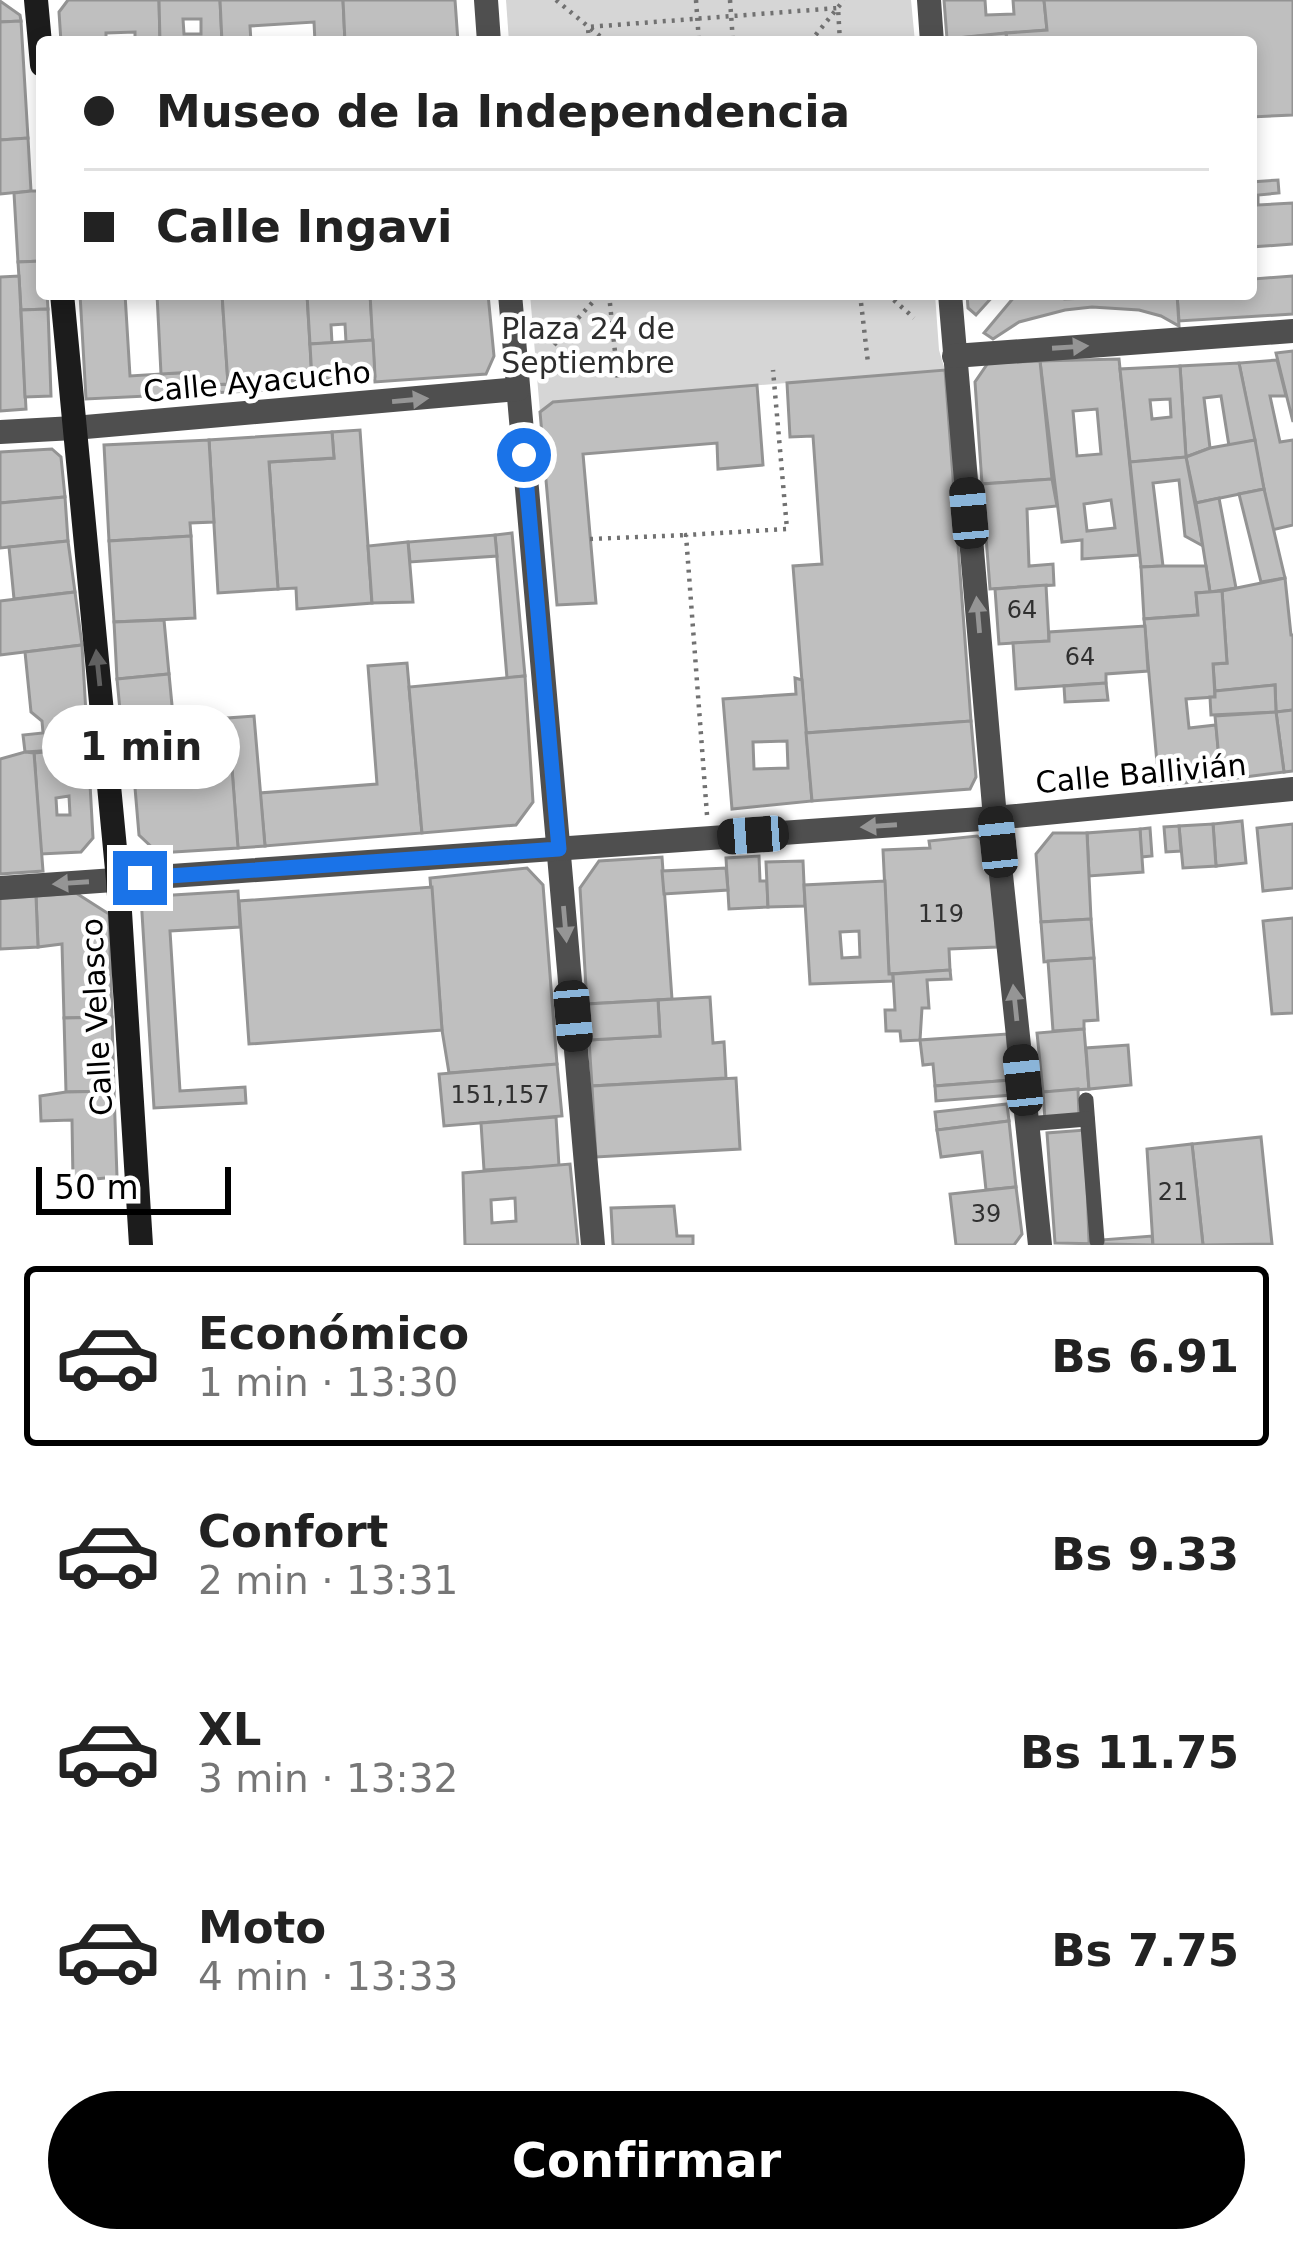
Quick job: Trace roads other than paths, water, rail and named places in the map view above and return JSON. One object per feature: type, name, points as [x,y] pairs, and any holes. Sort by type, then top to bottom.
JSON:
[{"type":"street","points":[[36,0],[39,36]]},
{"type":"street","points":[[486,0],[489,36]]},
{"type":"street","points":[[929,0],[932,36]]},
{"type":"street","name":"Calle Velasco","points":[[63,300],[118,880],[141,1245]]},
{"type":"street","points":[[511,300],[592,1245]]},
{"type":"street","points":[[950,300],[995,818],[1040,1245]]},
{"type":"street","points":[[954,356],[1293,331]]},
{"type":"street","name":"Calle Ayacucho","points":[[0,432],[518,388]]},
{"type":"street","name":"Calle Ballivián","points":[[0,888],[995,818],[1293,790]]},
{"type":"lane","points":[[1086,1100],[1096,1241]]},
{"type":"lane","points":[[1028,1124],[1087,1119]]},
{"type":"park label","name":"Plaza 24 de Septiembre","points":[[588,346]]}]
